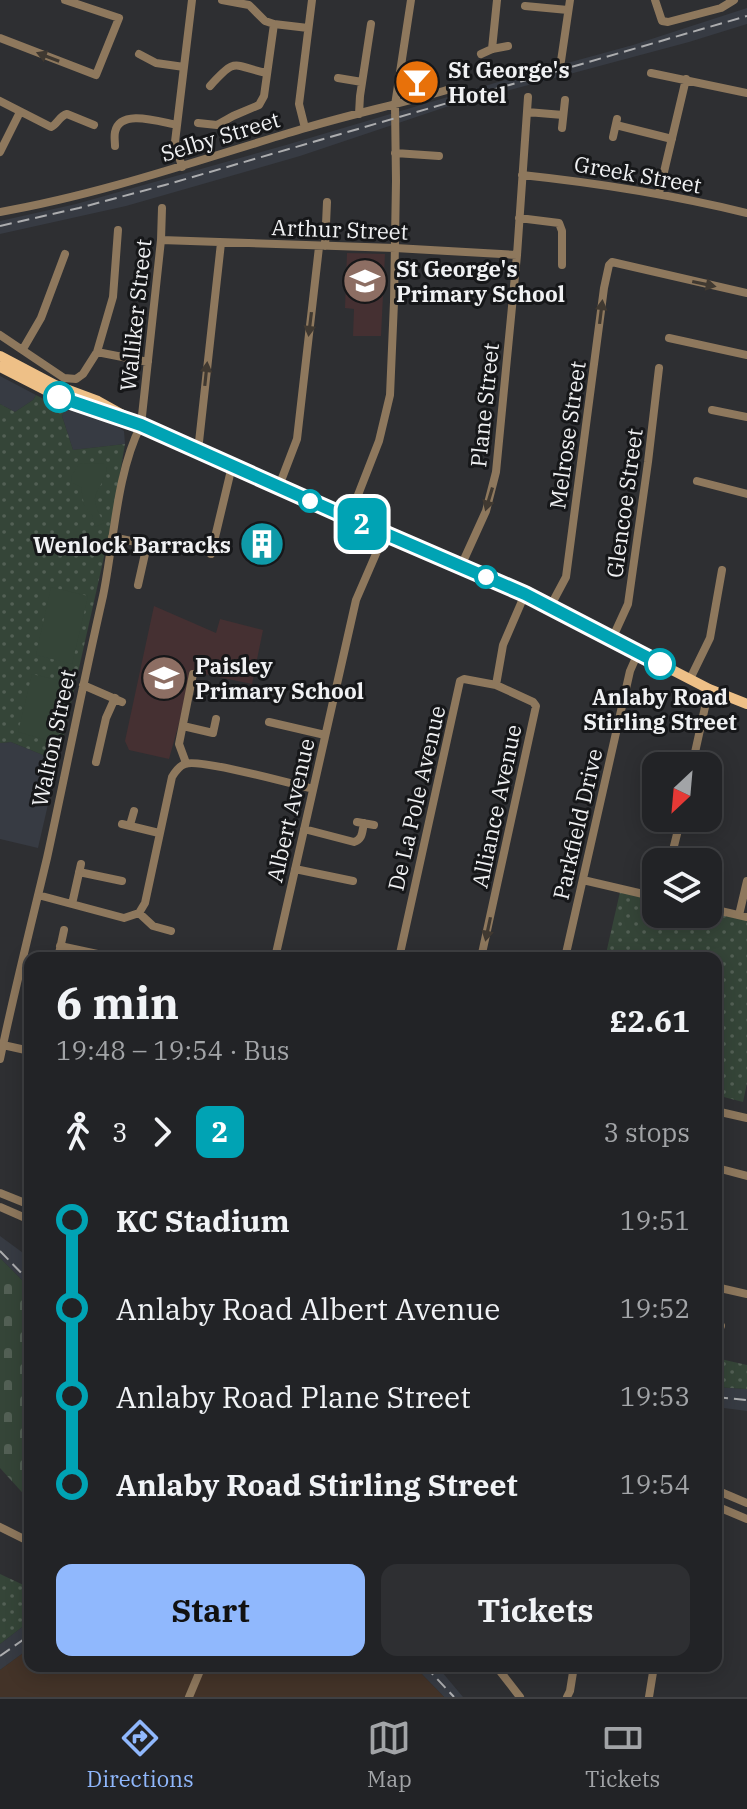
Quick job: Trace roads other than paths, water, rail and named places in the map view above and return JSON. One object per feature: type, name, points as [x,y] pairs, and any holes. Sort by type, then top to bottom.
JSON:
[{"type":"main road","points":[[0,356],[198,451],[525,594],[709,689],[747,704]]},
{"type":"main road","points":[[0,367],[59,397],[141,425]]},
{"type":"street","points":[[0,38],[96,75],[119,18],[65,0]]},
{"type":"street","points":[[182,167],[175,142],[192,0]]},
{"type":"street","points":[[221,11],[222,0],[249,5],[265,21],[308,28]]},
{"type":"street","points":[[305,128],[299,104],[312,0]]},
{"type":"street","points":[[349,518],[375,454],[390,395],[395,248],[395,105],[411,0]]},
{"type":"street","points":[[492,49],[497,0]]},
{"type":"street","points":[[561,61],[570,0]]},
{"type":"street","points":[[655,0],[662,21],[668,22],[721,8],[734,0]]},
{"type":"street","points":[[525,6],[568,10]]},
{"type":"street","points":[[208,113],[203,123],[217,125],[259,105],[264,96],[274,24]]},
{"type":"street","points":[[359,114],[367,28]]},
{"type":"street","points":[[554,32],[565,34]]},
{"type":"street","points":[[481,54],[508,46]]},
{"type":"street","points":[[141,68],[142,56],[156,63],[184,67]]},
{"type":"street","points":[[222,88],[212,84],[227,67],[236,64],[267,73]]},
{"type":"street","points":[[651,73],[747,93]]},
{"type":"street","points":[[338,78],[362,82]]},
{"type":"street","points":[[659,193],[691,80]]},
{"type":"street","name":"Selby Street","points":[[0,212],[182,167],[305,128],[450,89]]},
{"type":"street","name":"Plane Street","points":[[461,566],[486,511],[496,472],[517,255],[528,97]]},
{"type":"street","points":[[562,128],[565,100]]},
{"type":"street","points":[[0,101],[51,127],[67,114],[94,125]]},
{"type":"street","points":[[0,152],[20,112]]},
{"type":"street","points":[[527,112],[563,115]]},
{"type":"street","points":[[115,146],[110,128],[126,119],[177,125]]},
{"type":"street","points":[[613,137],[616,122],[672,139]]},
{"type":"street","points":[[395,153],[439,156]]},
{"type":"street","name":"Greek Street","points":[[522,175],[659,193],[747,213]]},
{"type":"street","points":[[279,486],[297,439],[327,202]]},
{"type":"street","name":"Walliker Street","points":[[141,425],[162,208]]},
{"type":"street","points":[[519,218],[559,223],[562,231],[562,265]]},
{"type":"street","points":[[0,335],[64,378],[76,379],[83,374],[97,352],[113,297],[118,230]]},
{"type":"street","name":"Arthur Street","points":[[161,240],[517,255]]},
{"type":"street","points":[[198,451],[221,243]]},
{"type":"street","points":[[23,349],[41,318],[65,254]]},
{"type":"street","name":"Melrose Street","points":[[550,607],[566,577],[609,265],[612,262],[747,293]]},
{"type":"street","points":[[669,338],[747,355]]},
{"type":"street","points":[[97,352],[148,362]]},
{"type":"street","name":"Glencoe Street","points":[[612,639],[628,604],[659,368]]},
{"type":"street","points":[[712,410],[747,417]]},
{"type":"street","name":"Walton Street","points":[[25,952],[104,588],[128,458],[141,425]]},
{"type":"street","points":[[211,554],[232,466]]},
{"type":"street","points":[[697,481],[747,494]]},
{"type":"street","name":"Albert Avenue","points":[[276,952],[356,600],[385,533]]},
{"type":"street","points":[[112,537],[174,550]]},
{"type":"street","points":[[138,585],[147,545]]},
{"type":"street","points":[[690,679],[710,638],[722,570]]},
{"type":"street","points":[[496,685],[503,645],[525,594]]},
{"type":"street","name":"Parkfield Drive","points":[[566,952],[630,671],[638,653]]},
{"type":"street","points":[[186,763],[179,744],[193,674]]},
{"type":"street","name":"De La Pole Avenue","points":[[400,952],[460,681],[464,679],[496,685]]},
{"type":"street","points":[[83,685],[118,700],[106,718],[97,758],[109,756]]},
{"type":"street","name":"Alliance Avenue","points":[[483,952],[536,706],[496,685]]},
{"type":"street","points":[[695,752],[709,689]]},
{"type":"street","points":[[183,726],[213,733],[216,719]]},
{"type":"street","points":[[269,722],[325,735]]},
{"type":"street","points":[[38,895],[124,918],[139,913],[145,903],[172,777],[186,763],[196,762],[313,789]]},
{"type":"street","points":[[134,811],[126,824],[159,833]]},
{"type":"street","points":[[304,829],[354,842],[362,836],[360,823],[374,825]]},
{"type":"street","points":[[72,904],[80,868],[122,881]]},
{"type":"street","points":[[295,869],[353,881]]},
{"type":"street","points":[[583,880],[642,894]]},
{"type":"street","points":[[722,911],[743,916],[747,881]]},
{"type":"street","points":[[139,913],[153,926],[167,930],[161,940]]},
{"type":"street","points":[[59,952],[64,930]]},
{"type":"street","points":[[60,946],[88,952]]},
{"type":"street","name":"Walton Street","points":[[0,1059],[24,955]]},
{"type":"street","points":[[3,1045],[24,1050]]},
{"type":"street","points":[[722,1112],[747,1118]]},
{"type":"street","points":[[722,1170],[747,1176]]},
{"type":"street","points":[[0,1193],[24,1203]]},
{"type":"street","points":[[0,1206],[24,1217]]},
{"type":"street","points":[[722,1289],[747,1294]]},
{"type":"street","points":[[722,1493],[747,1503]]},
{"type":"street","points":[[722,1509],[747,1519]]},
{"type":"street","points":[[0,1527],[24,1539]]},
{"type":"street","points":[[189,1697],[199,1672]]},
{"type":"street","points":[[501,1672],[520,1697]]},
{"type":"street","points":[[567,1697],[573,1672]]},
{"type":"street","points":[[649,1697],[653,1672]]},
{"type":"railway","points":[[0,226],[165,185],[747,16]]},
{"type":"railway","points":[[0,1251],[24,1276]]},
{"type":"railway","points":[[722,1398],[747,1400]]},
{"type":"railway","points":[[0,1656],[24,1639]]},
{"type":"railway","points":[[431,1672],[454,1697]]},
{"type":"place","name":"St George's Hotel","points":[[417,82]]},
{"type":"place","name":"St George's Primary School","points":[[365,281]]},
{"type":"place","name":"Wenlock Barracks","points":[[262,544]]},
{"type":"place","name":"Anlaby Road Stirling Street","points":[[660,664]]},
{"type":"place","name":"Paisley Primary School","points":[[164,678]]}]
